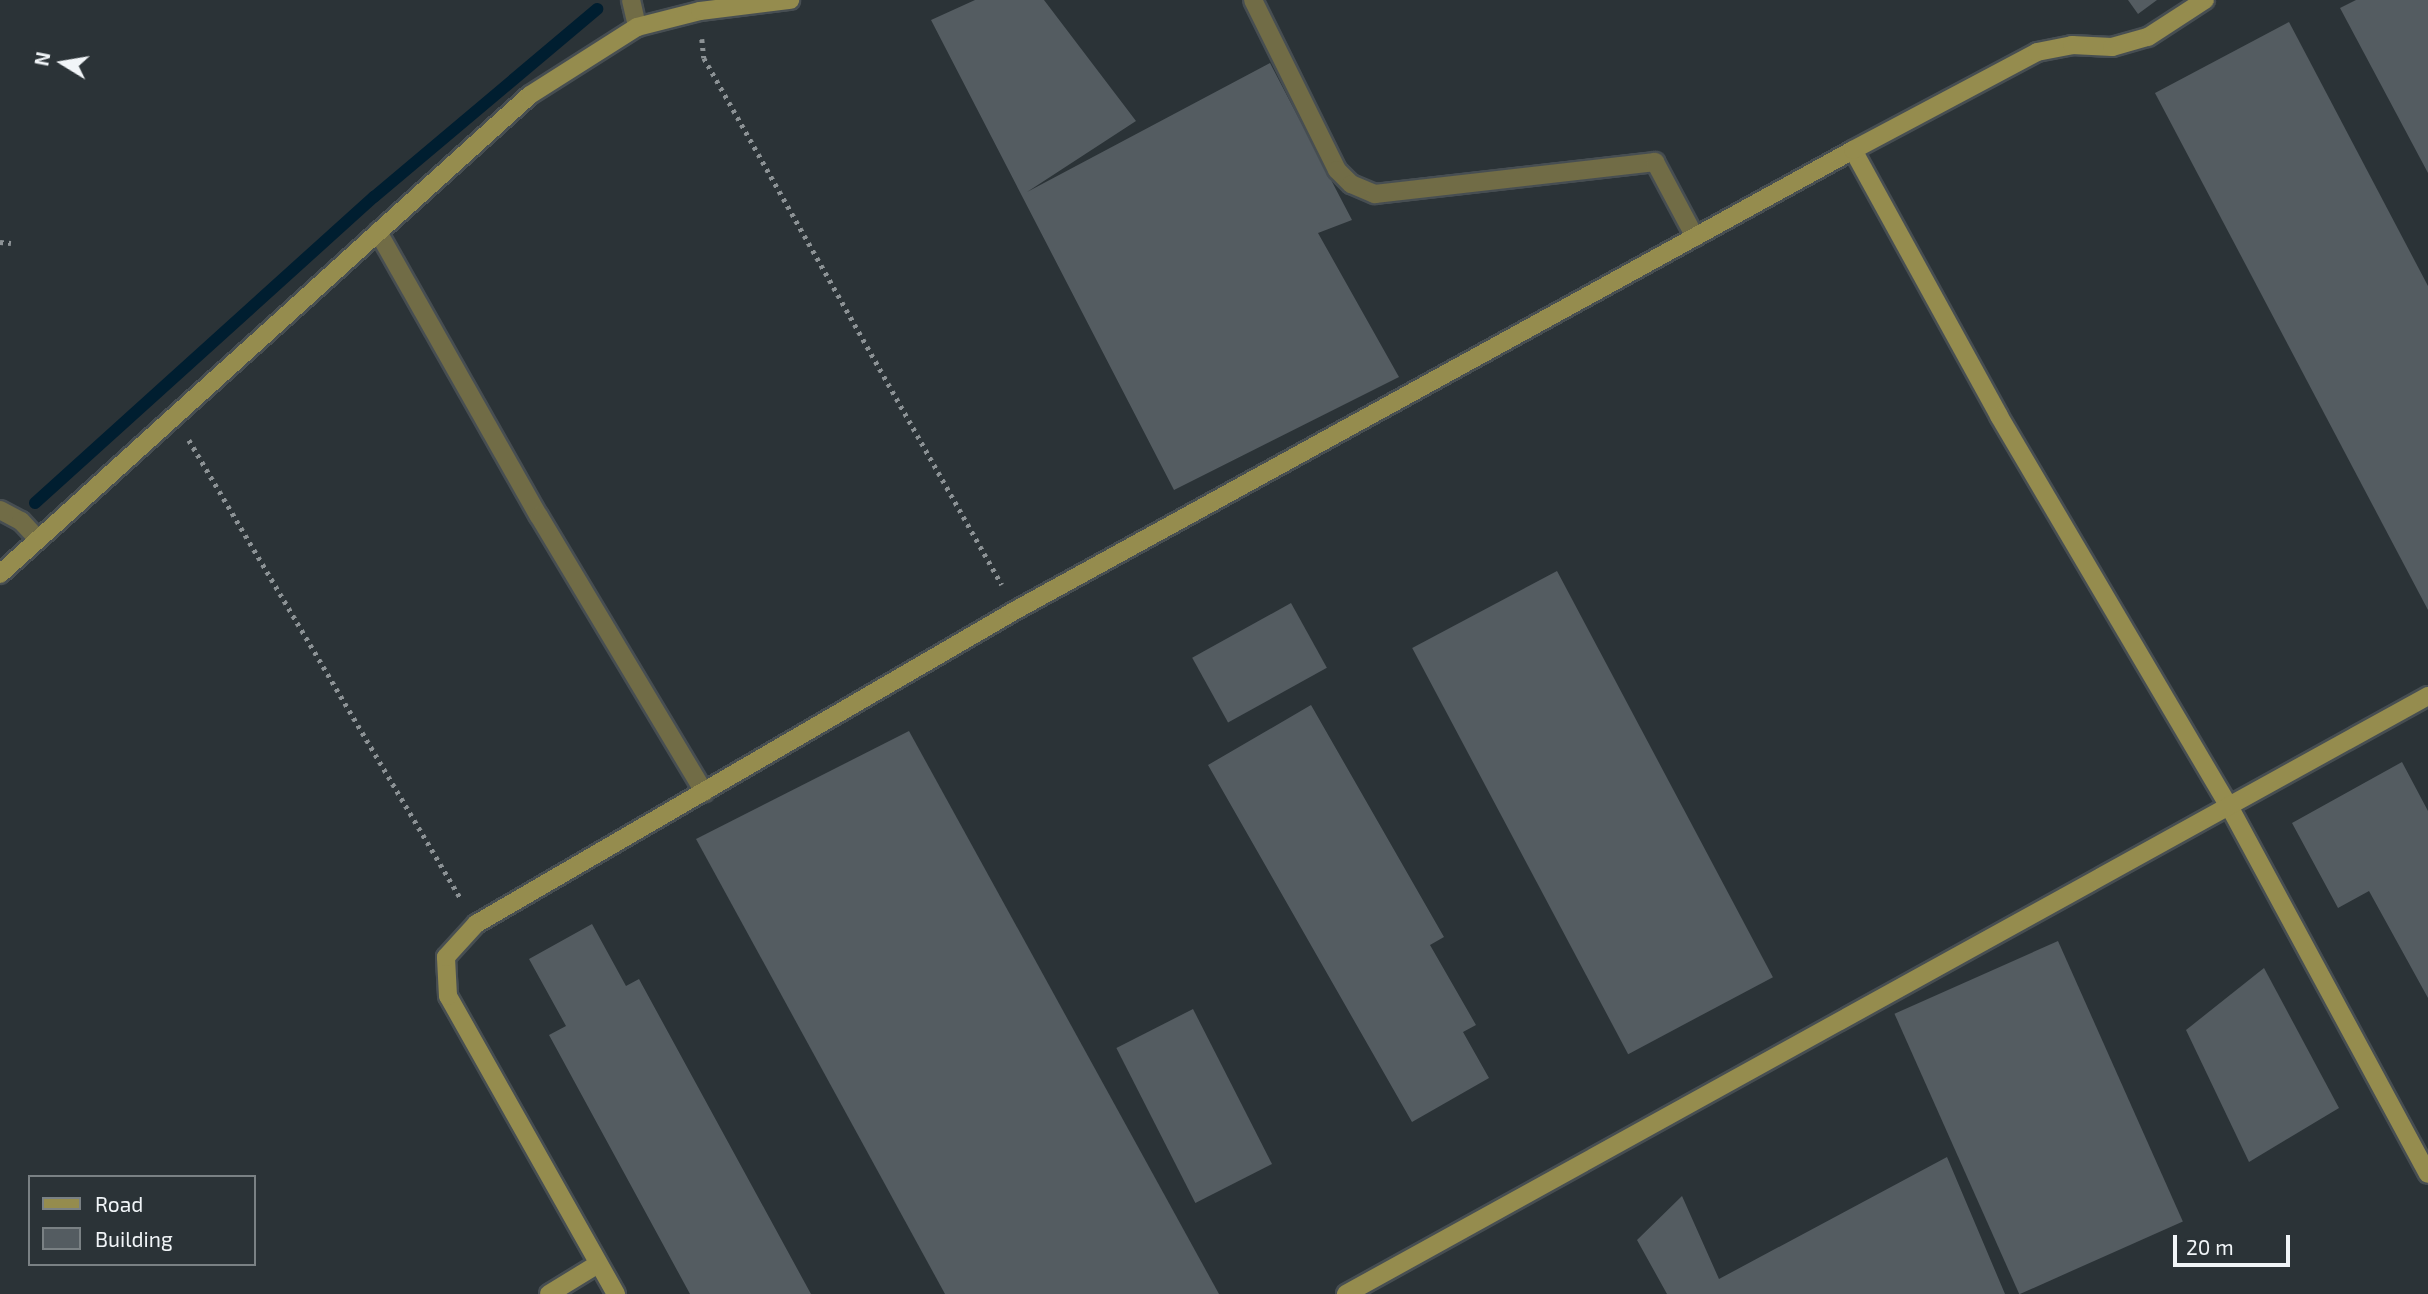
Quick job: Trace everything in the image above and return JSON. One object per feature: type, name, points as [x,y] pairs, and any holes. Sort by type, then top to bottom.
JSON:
[{"type":"street","points":[[631,0],[637,27]]},
{"type":"street","points":[[0,573],[530,95],[637,27],[700,11],[790,0]]},
{"type":"street","points":[[1253,0],[1337,170],[1351,184],[1375,194],[1655,162],[1695,237]]},
{"type":"street","points":[[616,1294],[448,996],[446,957],[476,924],[1016,610],[1853,150],[2037,52],[2072,45],[2112,47],[2148,37],[2205,0]]},
{"type":"street","points":[[1853,150],[1999,416],[2229,806],[2428,1174]]},
{"type":"street","points":[[379,232],[539,516],[704,792]]},
{"type":"street","points":[[0,510],[21,521],[37,538]]},
{"type":"street","points":[[1346,1294],[2428,696]]},
{"type":"street","points":[[549,1294],[598,1264]]},
{"type":"path","points":[[700,11],[704,58],[1016,610]]},
{"type":"path","points":[[0,242],[11,243]]},
{"type":"path","points":[[174,415],[476,924]]},
{"type":"building","points":[[975,0],[1044,0],[1136,121],[1027,192],[1270,63],[1352,220],[1318,233],[1399,377],[1174,490],[931,20]]},
{"type":"building","points":[[2128,0],[2157,0],[2138,14]]},
{"type":"building","points":[[2356,0],[2428,0],[2428,173],[2340,8]]},
{"type":"building","points":[[2289,22],[2428,286],[2428,610],[2155,93]]},
{"type":"building","points":[[1557,571],[1773,977],[1628,1054],[1412,648]]},
{"type":"building","points":[[1291,603],[1327,668],[1228,723],[1192,658]]},
{"type":"building","points":[[1311,705],[1444,937],[1430,945],[1476,1025],[1463,1032],[1489,1078],[1412,1122],[1208,765]]},
{"type":"building","points":[[909,731],[1219,1294],[945,1294],[696,839]]},
{"type":"building","points":[[2402,762],[2428,811],[2428,998],[2369,891],[2338,908],[2292,823]]},
{"type":"building","points":[[592,924],[626,986],[639,979],[811,1294],[690,1294],[549,1035],[566,1026],[529,959]]},
{"type":"building","points":[[2058,941],[2183,1221],[2019,1294],[1894,1014]]},
{"type":"building","points":[[2264,968],[2339,1108],[2249,1162],[2186,1030]]},
{"type":"building","points":[[1193,1009],[1272,1164],[1195,1203],[1116,1048]]},
{"type":"building","points":[[1947,1157],[2005,1294],[1667,1294],[1637,1240],[1682,1196],[1719,1279]]},
{"type":"waterway","points":[[35,503],[374,197],[597,9]]}]
